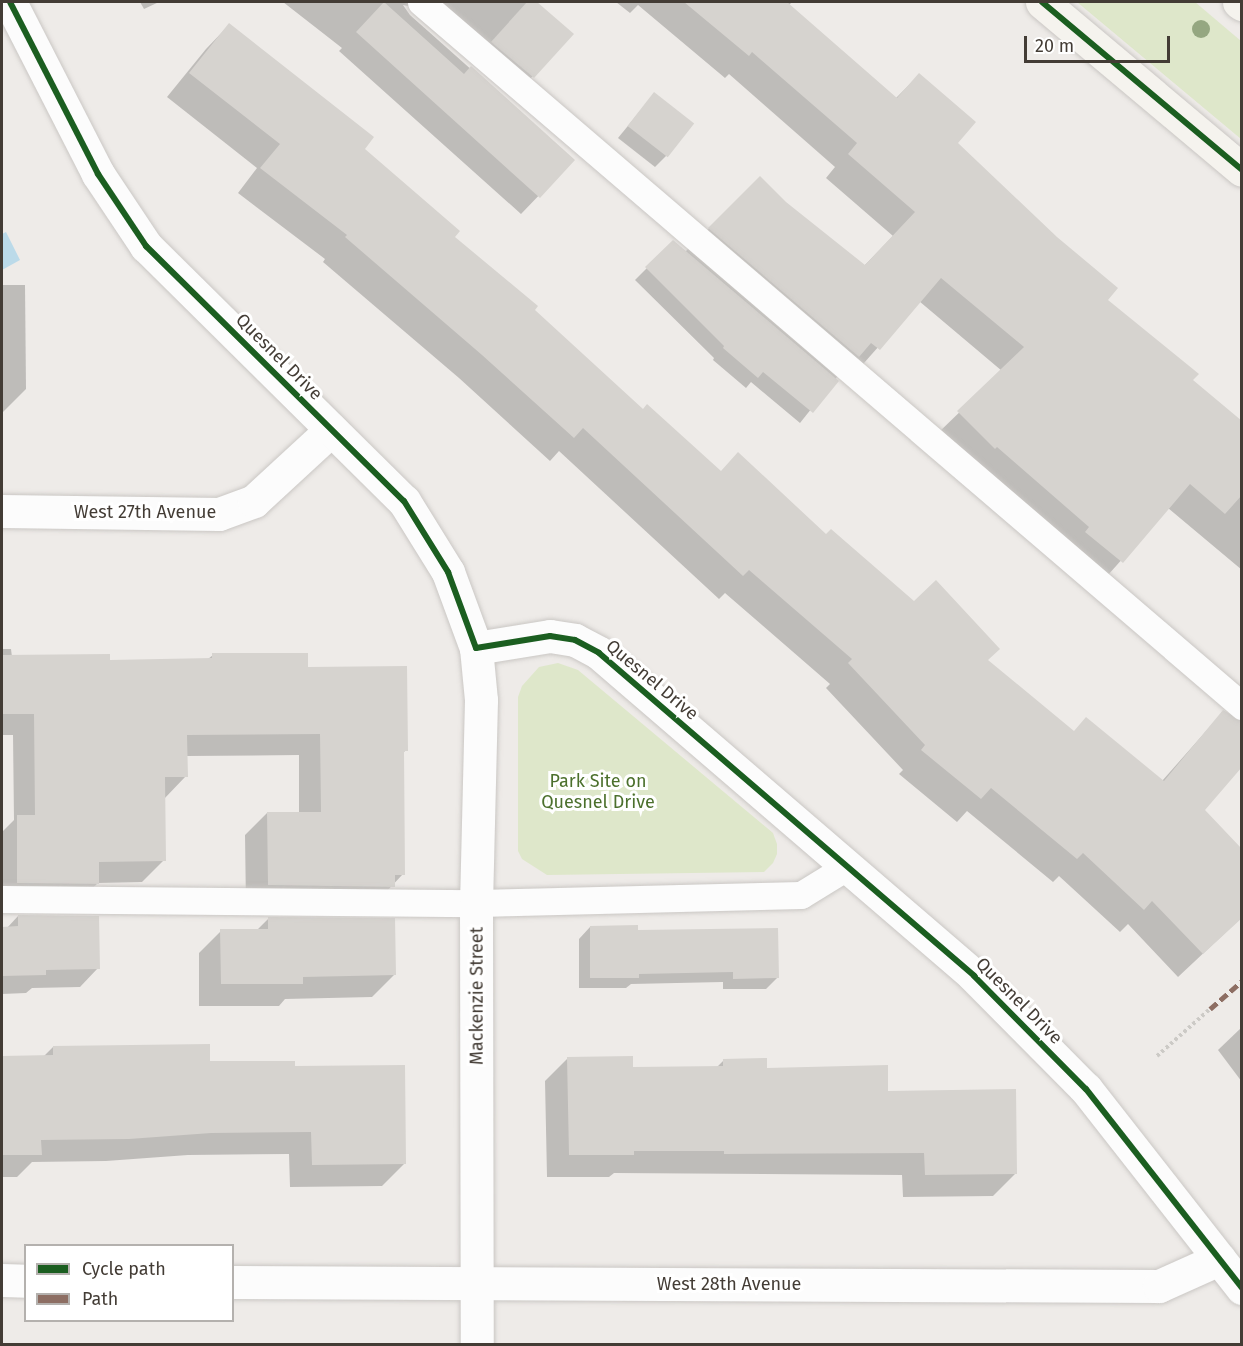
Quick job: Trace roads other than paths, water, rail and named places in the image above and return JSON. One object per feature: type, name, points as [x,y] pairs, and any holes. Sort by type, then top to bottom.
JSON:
[{"type":"main road","points":[[1042,2],[1242,170]]},
{"type":"street","name":"Quesnel Drive","points":[[10,2],[98,174],[146,246],[404,501],[448,572],[476,648],[550,636],[575,640],[599,653],[845,868],[974,976],[1086,1089],[1242,1288]]},
{"type":"street","name":"West 27th Avenue","points":[[2,512],[219,514],[255,501],[332,430]]},
{"type":"street","name":"Mackenzie Street","points":[[476,648],[481,700],[476,903],[477,1344]]},
{"type":"street","name":"West 28th Avenue","points":[[234,1282],[1159,1286],[1219,1259]]},
{"type":"street","points":[[2,1280],[24,1281]]},
{"type":"lane","points":[[421,2],[1242,706]]},
{"type":"lane","points":[[2,899],[476,903],[801,895],[845,868]]},
{"type":"water","points":[[6,232],[20,260],[2,270],[2,234]]},
{"type":"park label","name":"Park Site on Quesnel Drive","points":[[598,792]]}]
